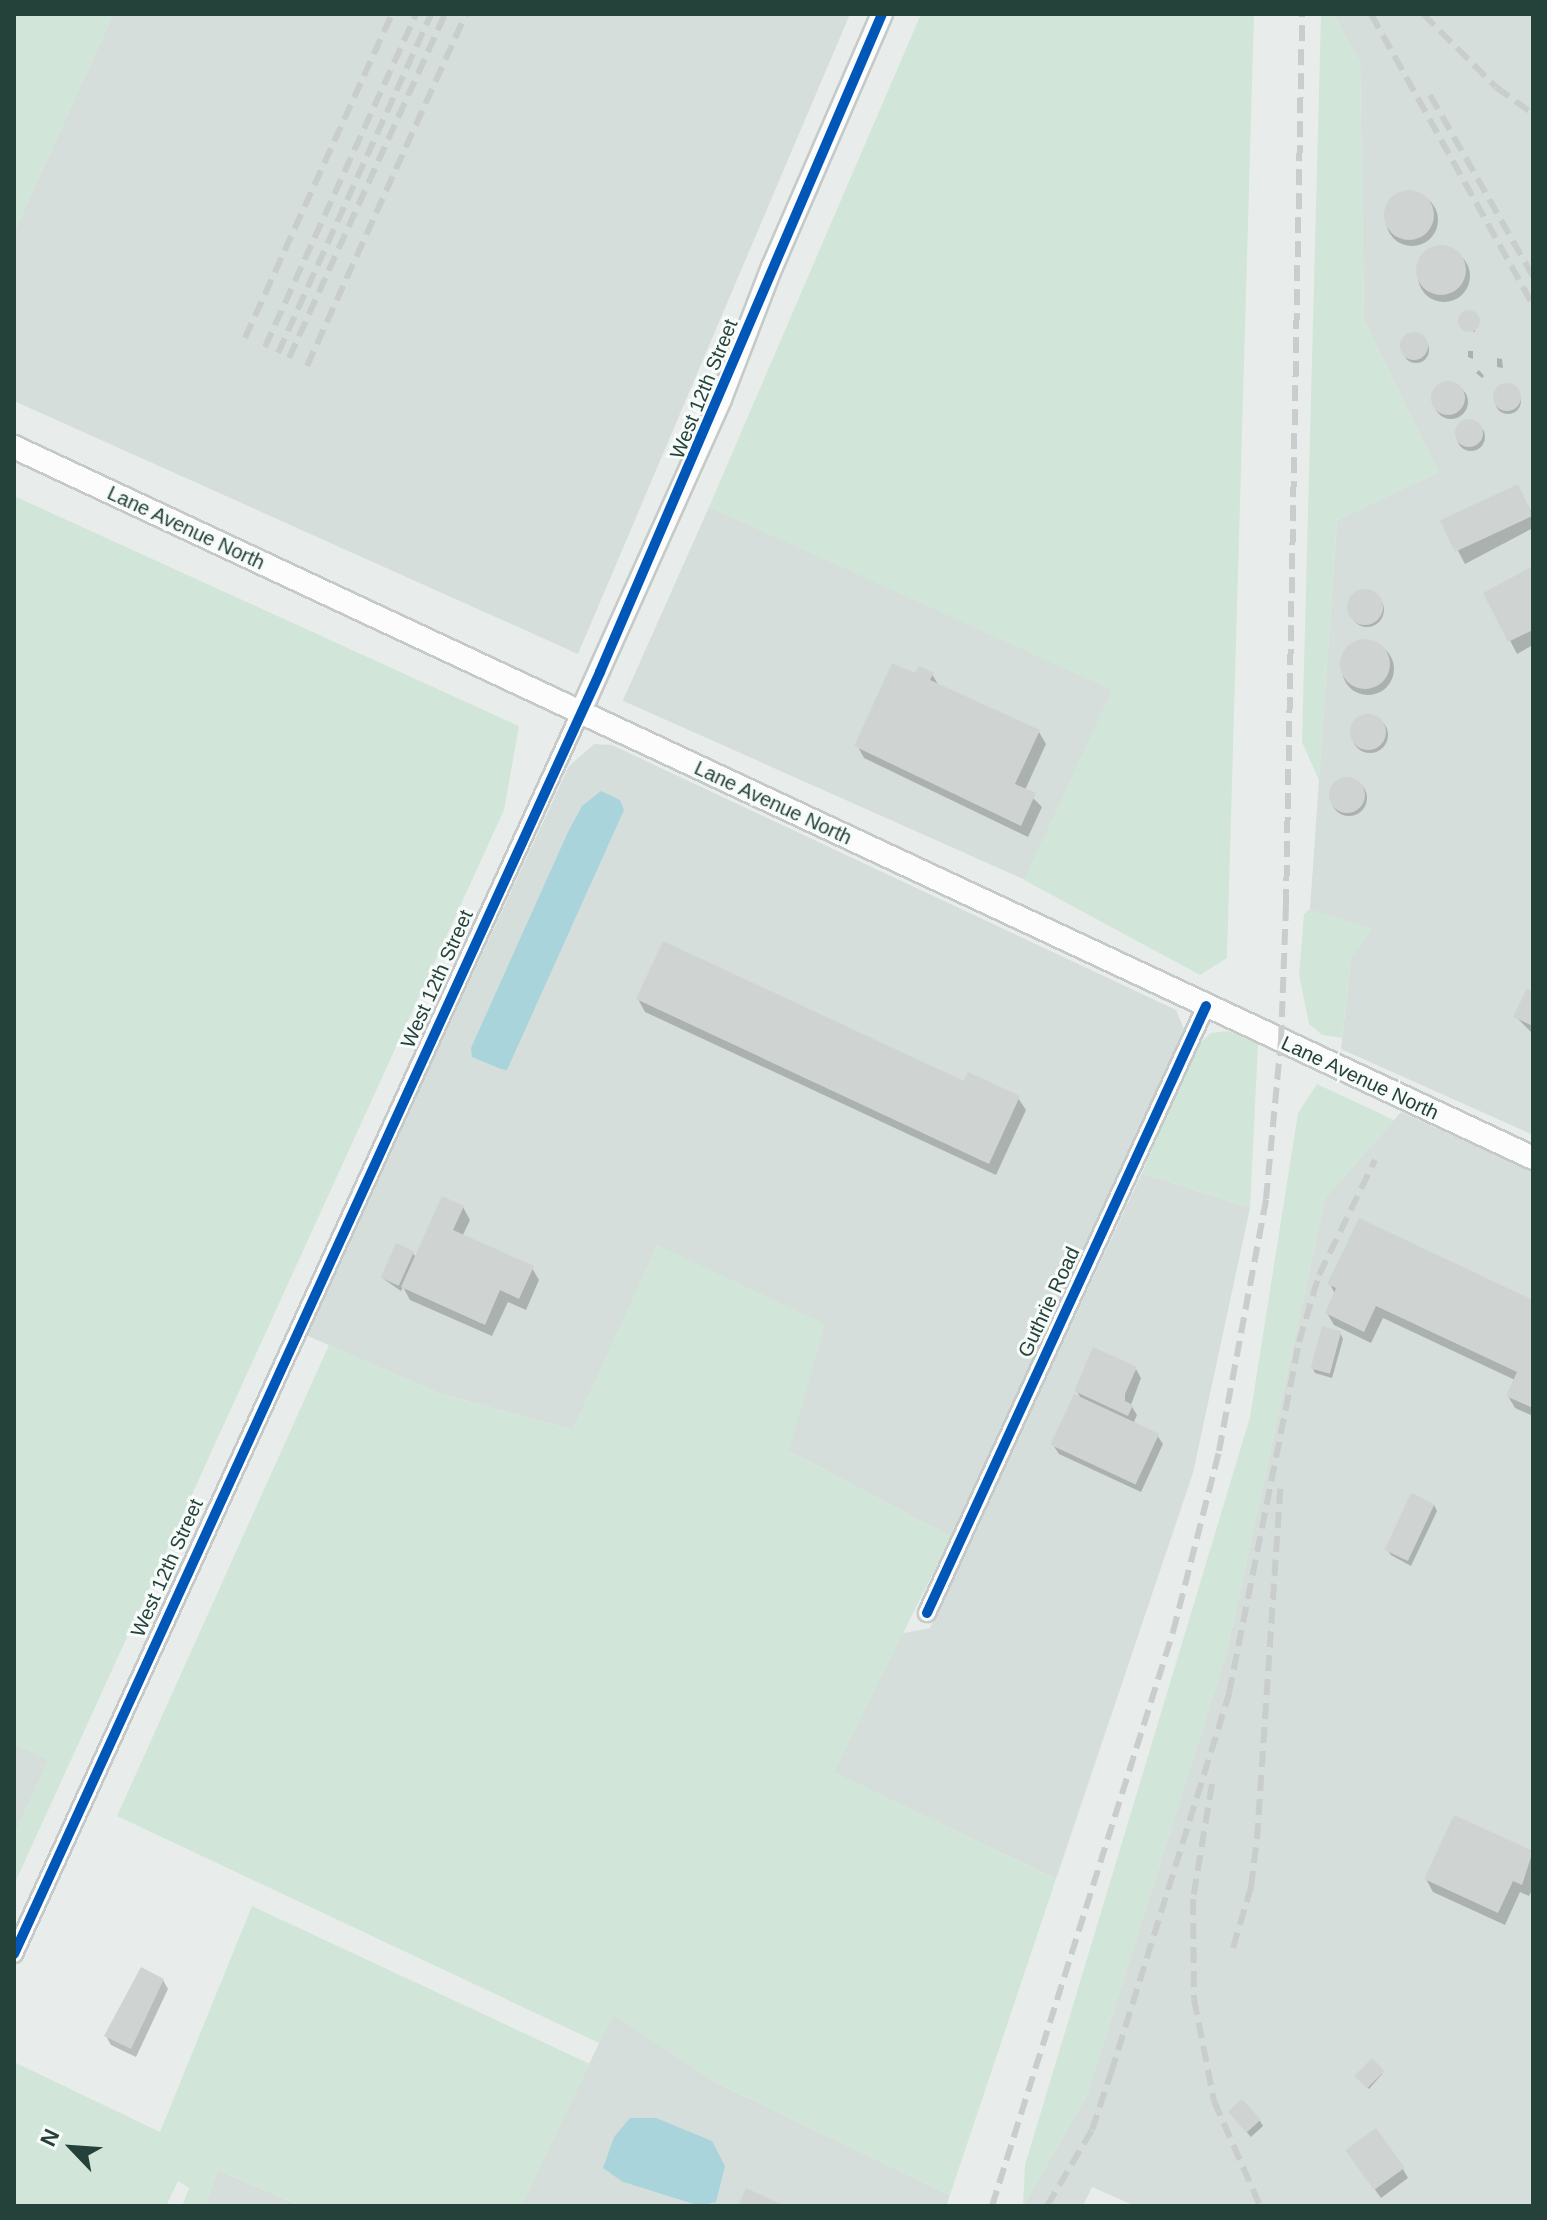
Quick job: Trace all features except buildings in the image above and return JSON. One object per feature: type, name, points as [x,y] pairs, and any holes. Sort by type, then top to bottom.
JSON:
[{"type":"main road","name":"Lane Avenue North","points":[[14,447],[1533,1158]]},
{"type":"street","name":"West 12th Street","points":[[14,1954],[721,399],[772,267],[882,14]]},
{"type":"street","name":"Guthrie Road","points":[[927,1613],[1206,1006]]},
{"type":"shaded area","points":[[113,14],[850,14],[578,654],[14,401],[14,232]]},
{"type":"shaded area","points":[[1333,14],[1533,14],[1533,1135],[1341,1049],[1351,958],[1310,909],[1337,520],[1438,472],[1364,320],[1360,62]]},
{"type":"shaded area","points":[[709,507],[1114,687],[1027,881],[623,701]]},
{"type":"shaded area","points":[[594,744],[612,745],[1176,1010],[1184,1029],[951,1537],[789,1451],[658,1245],[573,1430],[438,1393],[306,1335],[569,766]]},
{"type":"shaded area","points":[[1401,1112],[1533,1172],[1533,2206],[1135,2206],[1092,2187],[1083,2206],[1023,2206],[1087,2095],[1227,1651],[1325,1198]]},
{"type":"shaded area","points":[[1142,1173],[1250,1208],[1193,1473],[1056,1879],[833,1772],[899,1634],[930,1628]]},
{"type":"shaded area","points":[[14,1744],[49,1759],[14,1836]]},
{"type":"shaded area","points":[[613,2014],[717,2083],[950,2195],[946,2206],[702,2206],[716,2201],[623,2182],[700,2206],[521,2206]]},
{"type":"shaded area","points":[[218,2170],[301,2206],[205,2206]]},
{"type":"green space","points":[[14,14],[113,14],[14,232]]},
{"type":"green space","points":[[921,14],[1254,14],[1227,958],[1200,975],[1024,880],[1112,690],[709,507]]},
{"type":"green space","points":[[1321,14],[1333,14],[1360,61],[1364,320],[1438,472],[1337,520],[1319,780],[1302,742]]},
{"type":"green space","points":[[14,496],[519,726],[504,810],[14,1885],[14,1836],[48,1760],[14,1744]]},
{"type":"green space","points":[[1310,909],[1372,929],[1351,958],[1342,1038],[1322,1035],[1309,1024],[1299,975],[1304,914]]},
{"type":"green space","points":[[1228,1031],[1258,1044],[1250,1208],[1142,1173],[1196,1047],[1211,1033]]},
{"type":"green space","points":[[1317,1084],[1394,1120],[1325,1198],[1227,1651],[1087,2095],[1023,2206],[1025,2165],[1250,1417],[1298,1113]]},
{"type":"green space","points":[[657,1245],[825,1324],[789,1451],[951,1537],[834,1772],[1056,1879],[950,2195],[717,2083],[614,2015],[599,2043],[117,1816],[329,1345],[438,1393],[573,1430]]},
{"type":"green space","points":[[252,1906],[590,2064],[521,2206],[301,2206],[218,2170],[205,2206],[182,2206],[189,2188],[178,2181],[166,2206],[14,2206],[14,2062],[160,2132]]},
{"type":"water","points":[[601,791],[620,800],[624,810],[507,1070],[472,1057],[471,1048],[568,832],[582,806]]},
{"type":"water","points":[[630,2118],[656,2118],[712,2141],[725,2166],[716,2202],[700,2206],[623,2182],[603,2168],[614,2137]]},
{"type":"railway","points":[[245,338],[392,14]]},
{"type":"railway","points":[[265,347],[416,14]]},
{"type":"railway","points":[[278,353],[431,14]]},
{"type":"railway","points":[[289,358],[445,14]]},
{"type":"railway","points":[[307,366],[466,14]]},
{"type":"railway","points":[[992,2206],[1173,1632],[1219,1451],[1266,1199],[1281,1041],[1286,905],[1302,14]]},
{"type":"railway","points":[[1371,14],[1533,305]]},
{"type":"railway","points":[[1423,14],[1496,87],[1533,114]]},
{"type":"railway","points":[[1430,95],[1533,276]]},
{"type":"railway","points":[[1047,2206],[1092,2130],[1111,2073],[1229,1693],[1299,1342],[1319,1275],[1375,1160]]},
{"type":"railway","points":[[1233,1948],[1251,1887],[1257,1839],[1280,1489]]},
{"type":"railway","points":[[1212,1784],[1193,1899],[1194,1999],[1214,2101],[1260,2206]]},
{"type":"cycle path","points":[[14,1954],[600,672],[882,14]]},
{"type":"cycle path","points":[[927,1613],[1206,1006]]}]
